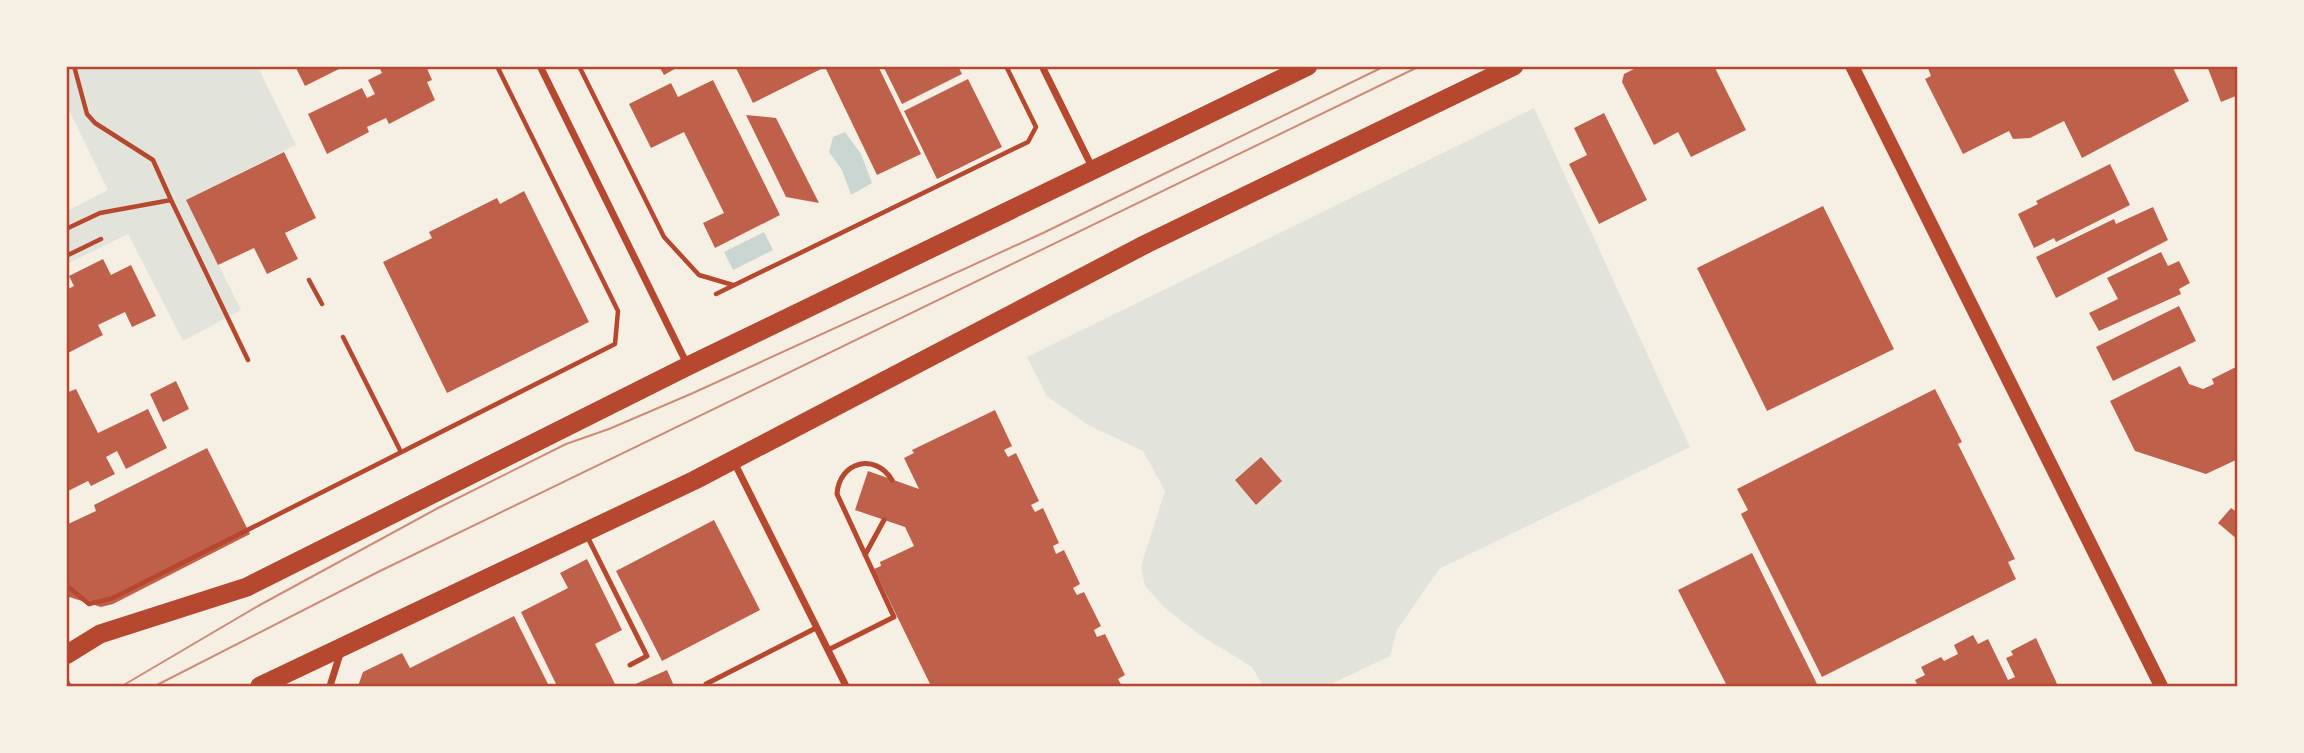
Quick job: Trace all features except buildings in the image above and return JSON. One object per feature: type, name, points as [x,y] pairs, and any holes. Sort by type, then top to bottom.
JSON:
[{"type":"highway","points":[[66,655],[100,634],[247,587],[688,366],[1308,66]]},
{"type":"highway","points":[[260,687],[733,461],[1146,244],[1514,66]]},
{"type":"main road","points":[[1852,66],[2161,687]]},
{"type":"street","points":[[540,66],[688,366]]},
{"type":"street","points":[[1042,66],[1093,170]]},
{"type":"street","points":[[733,461],[846,687]]},
{"type":"street","points":[[330,687],[341,650]]},
{"type":"lane","points":[[828,650],[894,617],[839,503],[837,485],[848,469],[867,463],[885,469],[892,480]]},
{"type":"lane","points":[[864,555],[884,520]]},
{"type":"lane","points":[[586,533],[647,656],[630,665]]},
{"type":"lane","points":[[706,684],[816,628]]},
{"type":"path","points":[[74,66],[80,99],[87,114],[95,123],[153,160],[248,360]]},
{"type":"path","points":[[66,585],[89,604],[113,598],[615,344],[618,311],[497,66]]},
{"type":"path","points":[[579,66],[664,237],[698,275],[734,286]]},
{"type":"path","points":[[716,294],[1028,142],[1036,127],[1006,66]]},
{"type":"path","points":[[66,229],[100,213],[172,200]]},
{"type":"path","points":[[66,257],[101,239]]},
{"type":"path","points":[[309,280],[322,304]]},
{"type":"path","points":[[343,337],[401,452]]},
{"type":"shaded area","points":[[67,67],[258,67],[296,145],[186,200],[241,310],[183,341],[128,234],[67,264],[67,211],[108,190],[67,106]]},
{"type":"shaded area","points":[[1534,108],[1690,447],[1439,569],[1397,630],[1390,656],[1327,686],[1263,686],[1252,667],[1200,635],[1165,608],[1145,586],[1141,566],[1165,491],[1143,451],[1088,425],[1047,396],[1027,357]]},
{"type":"shaded area","points":[[845,132],[861,154],[872,183],[851,195],[842,170],[829,152],[833,137]]},
{"type":"shaded area","points":[[764,232],[773,250],[733,270],[724,252]]},
{"type":"tram line","points":[[122,686],[258,606],[438,508],[566,444],[609,429],[693,393],[1043,233],[1385,66]]},
{"type":"tram line","points":[[155,686],[378,572],[1420,66]]}]
